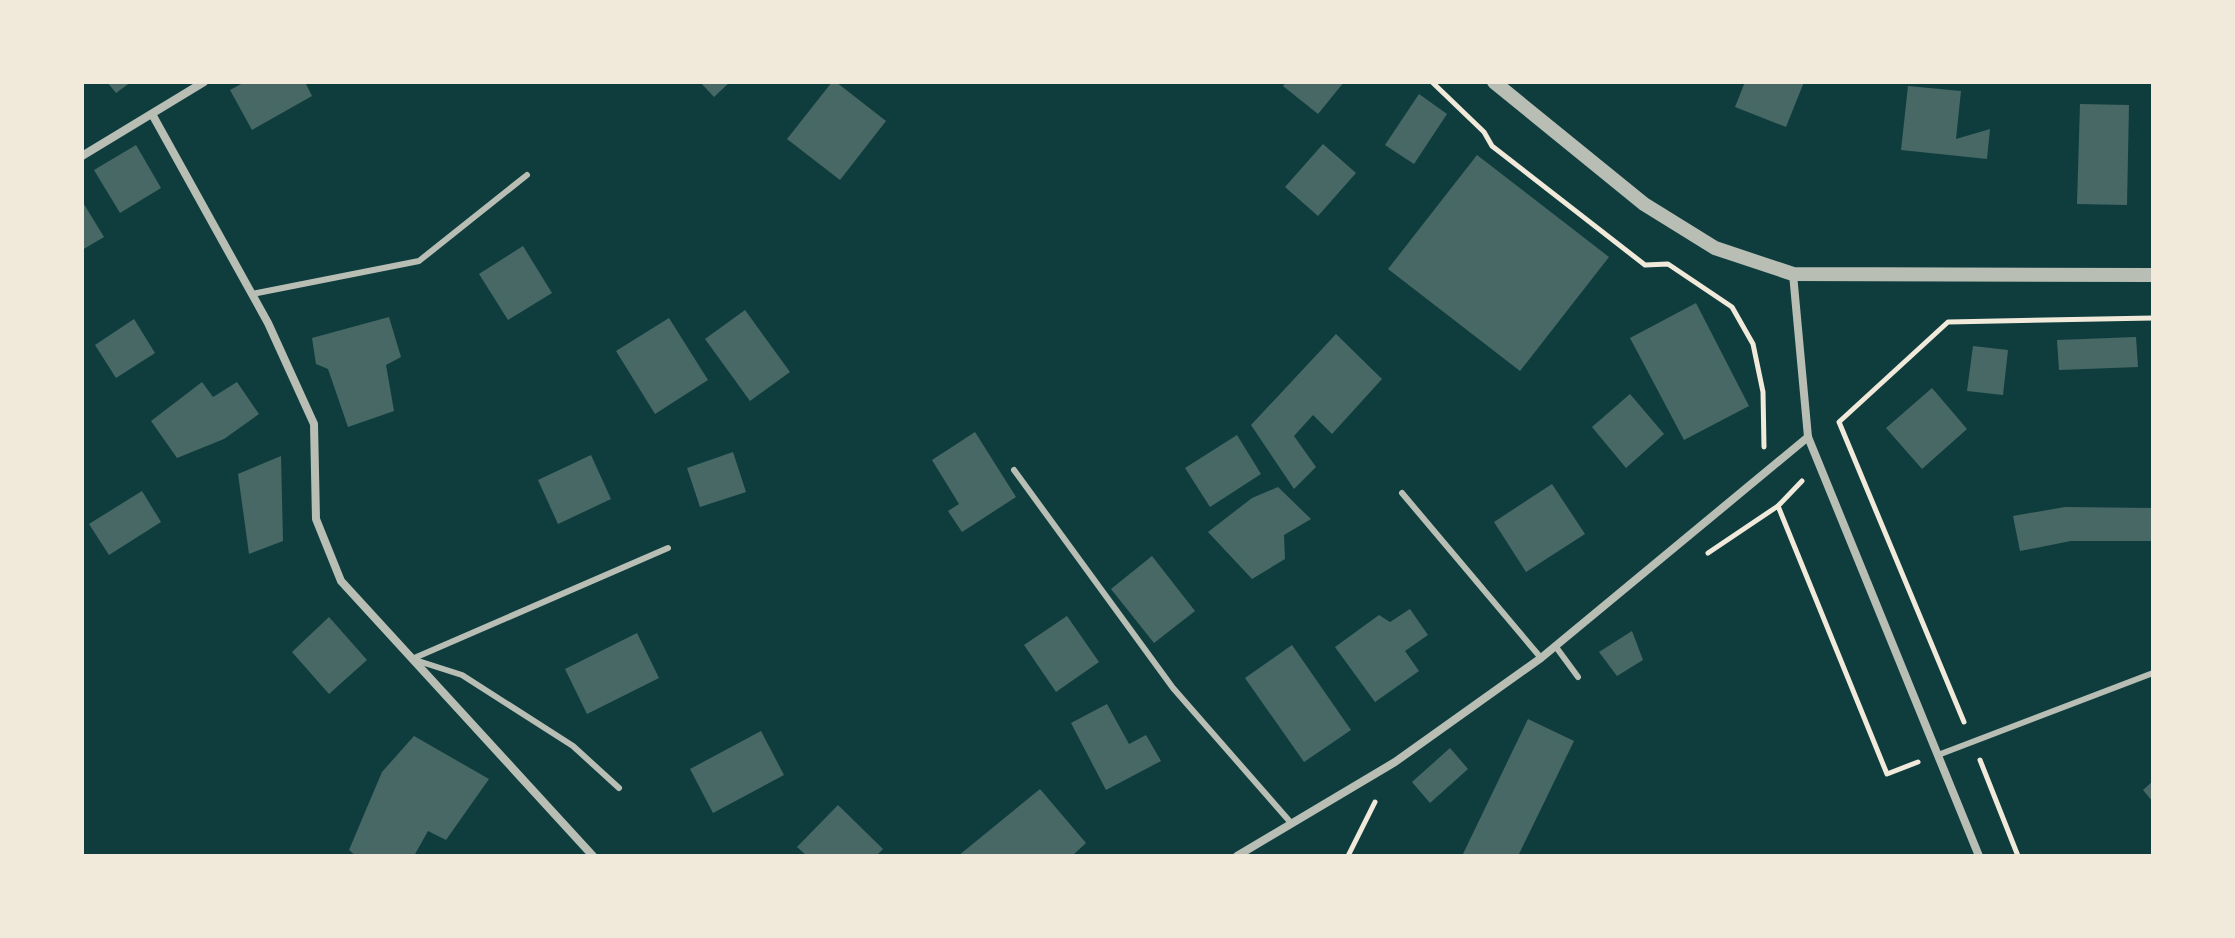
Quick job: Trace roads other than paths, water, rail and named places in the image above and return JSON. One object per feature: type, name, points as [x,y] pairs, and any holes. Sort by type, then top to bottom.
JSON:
[{"type":"street","points":[[82,156],[204,82]]},
{"type":"street","points":[[1494,82],[1644,204],[1715,248],[1793,274],[2153,275]]},
{"type":"street","points":[[152,114],[268,323],[314,424],[316,519],[341,581],[593,856]]},
{"type":"street","points":[[1793,274],[1808,437],[1979,856]]},
{"type":"street","points":[[1237,856],[1395,762],[1556,647],[1808,437]]},
{"type":"lane","points":[[252,294],[419,261],[527,175]]},
{"type":"lane","points":[[1014,470],[1173,688],[1292,824]]},
{"type":"lane","points":[[1402,493],[1541,658]]},
{"type":"lane","points":[[412,659],[668,548]]},
{"type":"lane","points":[[1556,647],[1578,677]]},
{"type":"lane","points":[[412,659],[462,675],[573,746],[619,788]]},
{"type":"lane","points":[[1938,755],[2153,673]]}]
